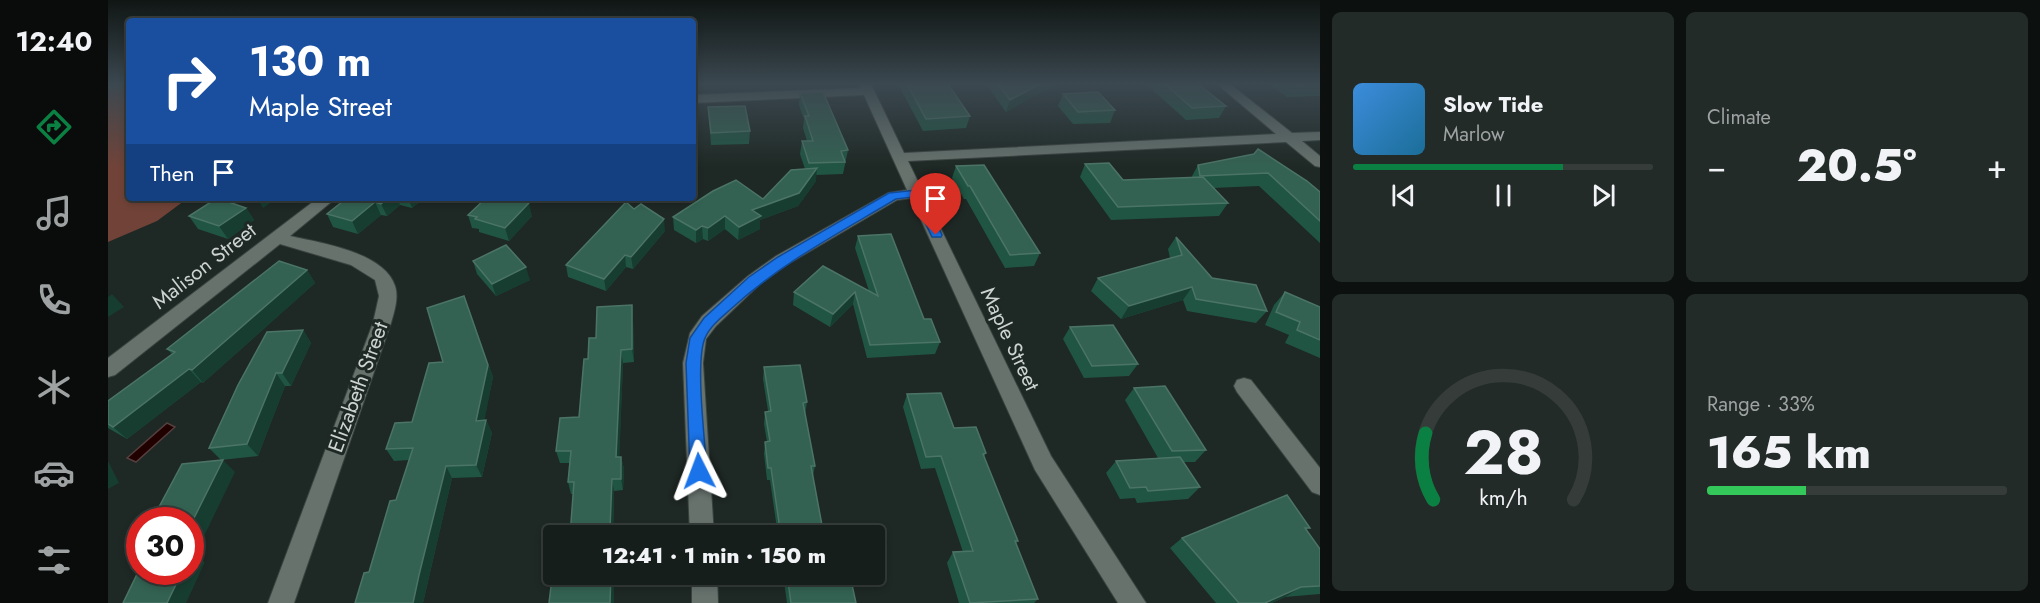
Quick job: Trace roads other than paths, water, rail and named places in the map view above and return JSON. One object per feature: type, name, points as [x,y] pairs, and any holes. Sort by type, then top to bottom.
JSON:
[{"type":"street","name":"Maple Street","points":[[879,112],[1043,463],[1133,603]]},
{"type":"street","points":[[1257,112],[1320,163]]},
{"type":"street","points":[[901,157],[1320,136]]},
{"type":"street","points":[[701,525],[693,363],[697,338],[709,321],[754,280],[783,260],[893,196],[917,193]]},
{"type":"street","name":"Malison Street","points":[[108,369],[324,201]]},
{"type":"street","name":"Elizabeth Street","points":[[278,238],[364,262],[378,271],[387,285],[387,303],[382,323],[281,603]]},
{"type":"street","points":[[1244,386],[1320,485]]},
{"type":"street","points":[[704,585],[705,603]]}]
